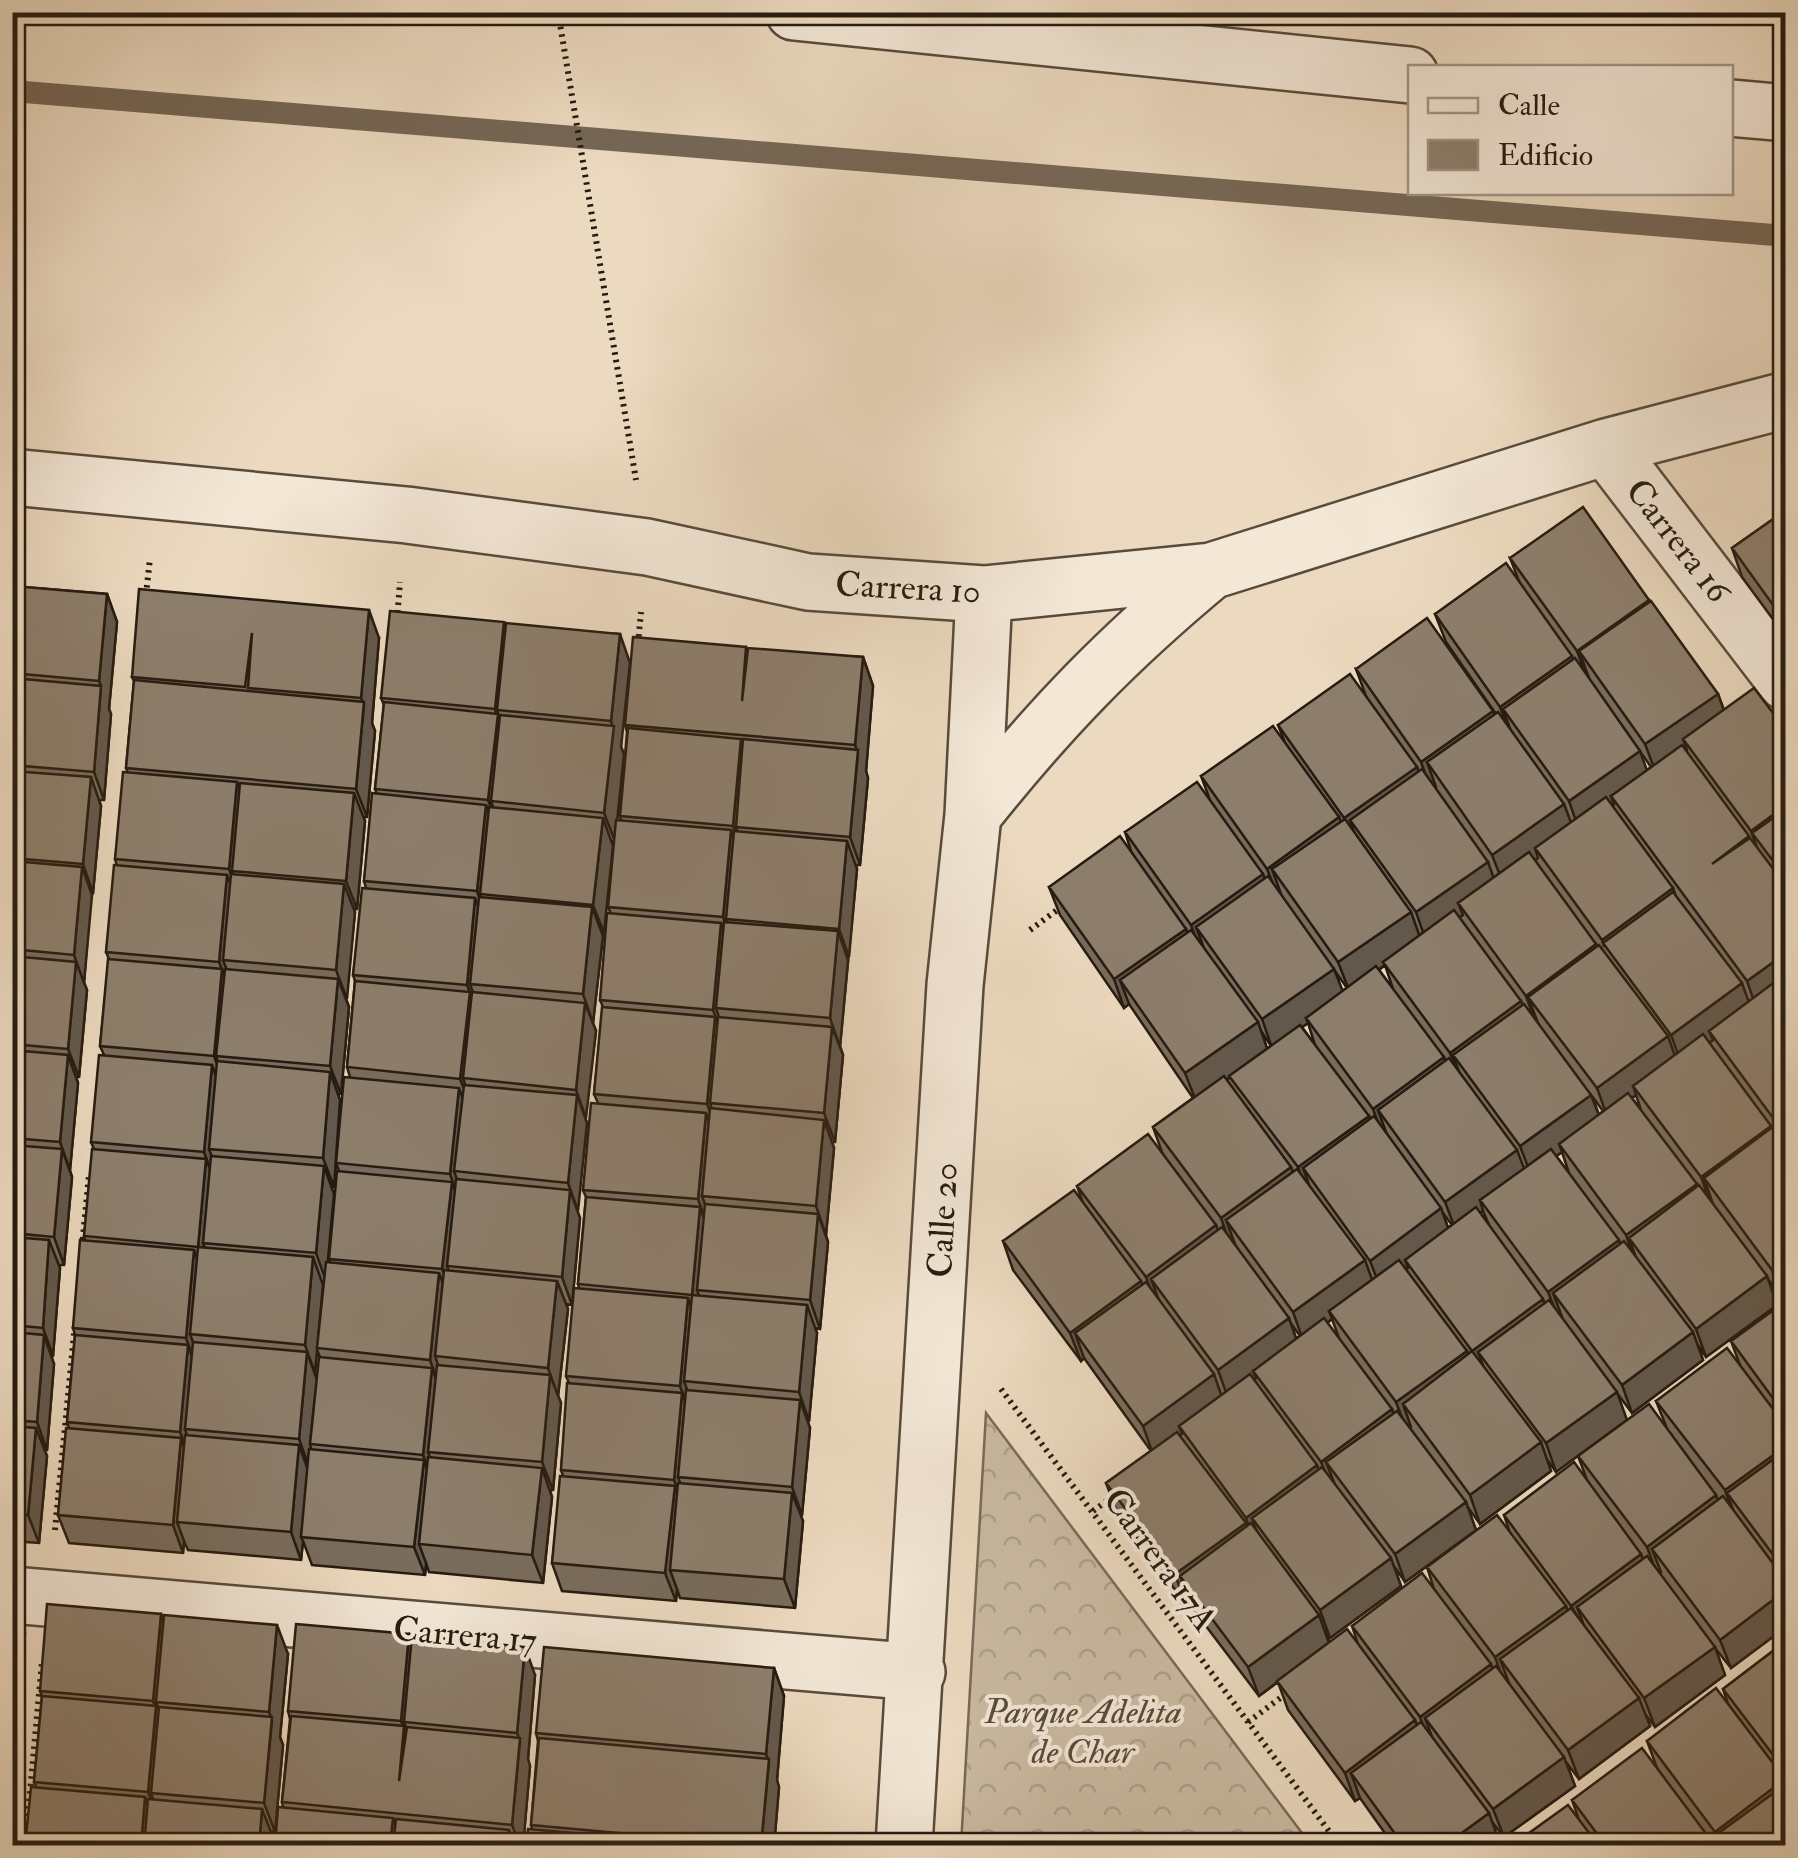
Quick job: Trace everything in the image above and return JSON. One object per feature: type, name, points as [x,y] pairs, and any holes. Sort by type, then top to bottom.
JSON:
[{"type":"street","points":[[794,12],[1408,75]]},
{"type":"street","points":[[1733,108],[1786,113]]},
{"type":"street","name":"Carrera 10","points":[[12,478],[407,515],[647,547],[808,582],[984,594],[1212,571],[1606,447],[1786,400]]},
{"type":"street","name":"Carrera 16","points":[[1606,447],[1786,682]]},
{"type":"street","points":[[972,815],[1044,726],[1123,644],[1212,571]]},
{"type":"street","name":"Calle 20","points":[[904,1846],[955,984],[972,815],[984,594]]},
{"type":"street","name":"Carrera 17","points":[[30,1597],[917,1672]]},
{"type":"path","points":[[558,12],[647,547],[638,647]]},
{"type":"path","points":[[144,610],[156,492]]},
{"type":"path","points":[[396,634],[407,515]]},
{"type":"path","points":[[955,984],[1066,904]]},
{"type":"path","points":[[81,1263],[90,1164]]},
{"type":"path","name":"Carrera 17A","points":[[938,1306],[1340,1846]]},
{"type":"path","points":[[25,1846],[30,1597],[75,1322]]},
{"type":"path","points":[[1093,1511],[1124,1488]]},
{"type":"path","points":[[1248,1722],[1296,1686]]},
{"type":"green space","name":"Parque Adelita de Char","points":[[986,1413],[1311,1845],[961,1845]]},
{"type":"building","points":[[1583,507],[1649,600],[1577,651],[1510,558]]},
{"type":"building","points":[[1786,510],[1786,623],[1732,548]]},
{"type":"building","points":[[1506,563],[1572,656],[1500,707],[1435,614]]},
{"type":"building","points":[[12,586],[107,594],[99,681],[12,673]]},
{"type":"building","points":[[139,589],[369,610],[361,698],[248,688],[252,633],[245,687],[132,677]]},
{"type":"building","points":[[1651,601],[1718,694],[1645,744],[1579,651]]},
{"type":"building","points":[[390,611],[504,622],[495,709],[381,698]]},
{"type":"building","points":[[1427,618],[1493,711],[1421,762],[1356,669]]},
{"type":"building","points":[[506,623],[620,634],[611,721],[497,710]]},
{"type":"building","points":[[633,637],[746,647],[742,701],[748,648],[863,657],[855,745],[625,725]]},
{"type":"building","points":[[1575,658],[1640,751],[1569,801],[1503,709]]},
{"type":"building","points":[[1350,674],[1417,767],[1344,818],[1278,725]]},
{"type":"building","points":[[12,678],[101,686],[94,772],[12,765]]},
{"type":"building","points":[[134,680],[364,702],[356,789],[126,768]]},
{"type":"building","points":[[1754,688],[1786,730],[1786,805],[1751,831],[1683,739]]},
{"type":"building","points":[[384,702],[498,714],[488,800],[375,789]]},
{"type":"building","points":[[1498,712],[1564,804],[1492,855],[1427,762]]},
{"type":"building","points":[[500,715],[614,726],[604,813],[491,801]]},
{"type":"building","points":[[1273,726],[1339,817],[1267,869],[1201,776]]},
{"type":"building","points":[[628,728],[741,739],[733,826],[620,816]]},
{"type":"building","points":[[743,739],[858,750],[850,837],[736,827]]},
{"type":"building","points":[[1682,745],[1749,836],[1712,864],[1750,838],[1786,886],[1786,953],[1747,981],[1611,796]]},
{"type":"building","points":[[1422,769],[1488,862],[1416,912],[1350,820]]},
{"type":"building","points":[[12,771],[91,777],[83,864],[12,858]]},
{"type":"building","points":[[123,772],[237,782],[229,869],[115,859]]},
{"type":"building","points":[[1197,782],[1263,874],[1191,925],[1125,832]]},
{"type":"building","points":[[240,783],[354,793],[346,881],[232,871]]},
{"type":"building","points":[[372,793],[486,805],[477,891],[364,881]]},
{"type":"building","points":[[1606,797],[1673,888],[1602,940],[1535,848]]},
{"type":"building","points":[[489,807],[603,818],[593,905],[480,894]]},
{"type":"building","points":[[1786,809],[1786,878],[1752,833]]},
{"type":"building","points":[[1345,819],[1411,912],[1338,962],[1272,869]]},
{"type":"building","points":[[616,820],[731,830],[723,917],[608,907]]},
{"type":"building","points":[[734,831],[847,841],[839,929],[726,919]]},
{"type":"building","points":[[1120,836],[1186,929],[1114,979],[1049,887]]},
{"type":"building","points":[[1529,852],[1596,944],[1526,996],[1458,903]]},
{"type":"building","points":[[12,861],[82,867],[74,955],[12,949]]},
{"type":"building","points":[[114,865],[227,875],[219,962],[106,952]]},
{"type":"building","points":[[231,874],[344,884],[336,970],[223,960]]},
{"type":"building","points":[[1268,876],[1334,969],[1262,1019],[1196,927]]},
{"type":"building","points":[[362,888],[475,898],[467,985],[353,975]]},
{"type":"building","points":[[1673,892],[1742,983],[1671,1035],[1603,943]]},
{"type":"building","points":[[479,897],[592,907],[583,994],[470,984]]},
{"type":"building","points":[[1454,910],[1521,1001],[1450,1053],[1383,962]]},
{"type":"building","points":[[607,913],[721,923],[713,1010],[600,1000]]},
{"type":"building","points":[[724,922],[838,931],[830,1018],[716,1008]]},
{"type":"building","points":[[1191,930],[1258,1022],[1185,1073],[1120,980]]},
{"type":"building","points":[[1599,945],[1668,1036],[1597,1088],[1528,997]]},
{"type":"building","points":[[12,956],[76,962],[68,1049],[12,1044]]},
{"type":"building","points":[[108,959],[222,969],[214,1056],[100,1046]]},
{"type":"building","points":[[1376,966],[1444,1057],[1373,1109],[1306,1018]]},
{"type":"building","points":[[225,969],[338,979],[330,1066],[216,1056]]},
{"type":"building","points":[[1780,978],[1786,986],[1786,1116],[1776,1122],[1709,1031]]},
{"type":"building","points":[[355,981],[470,992],[460,1079],[347,1067]]},
{"type":"building","points":[[472,992],[585,1003],[576,1090],[463,1078]]},
{"type":"building","points":[[1524,1004],[1591,1095],[1520,1146],[1453,1055]]},
{"type":"building","points":[[602,1007],[715,1017],[707,1104],[594,1094]]},
{"type":"building","points":[[718,1017],[832,1027],[824,1113],[710,1103]]},
{"type":"building","points":[[1300,1025],[1369,1116],[1298,1167],[1229,1076]]},
{"type":"building","points":[[1703,1034],[1771,1126],[1701,1177],[1633,1086]]},
{"type":"building","points":[[12,1050],[68,1055],[60,1142],[12,1138]]},
{"type":"building","points":[[99,1055],[212,1065],[204,1152],[91,1142]]},
{"type":"building","points":[[1449,1058],[1517,1150],[1445,1202],[1378,1110]]},
{"type":"building","points":[[217,1061],[330,1072],[323,1158],[209,1149]]},
{"type":"building","points":[[1224,1076],[1291,1167],[1221,1218],[1153,1127]]},
{"type":"building","points":[[344,1077],[459,1088],[450,1174],[336,1163]]},
{"type":"building","points":[[464,1085],[577,1095],[568,1183],[454,1171]]},
{"type":"building","points":[[1628,1093],[1697,1184],[1626,1235],[1559,1144]]},
{"type":"building","points":[[591,1103],[706,1113],[698,1199],[583,1190]]},
{"type":"building","points":[[710,1108],[824,1120],[816,1206],[702,1196]]},
{"type":"building","points":[[1374,1116],[1441,1208],[1370,1261],[1303,1168]]},
{"type":"building","points":[[1774,1126],[1786,1141],[1786,1260],[1772,1270],[1704,1178]]},
{"type":"building","points":[[1148,1134],[1216,1225],[1146,1277],[1077,1186]]},
{"type":"building","points":[[12,1145],[62,1149],[54,1237],[12,1233]]},
{"type":"building","points":[[92,1149],[206,1159],[198,1247],[84,1236]]},
{"type":"building","points":[[1551,1149],[1619,1240],[1548,1292],[1480,1200]]},
{"type":"building","points":[[211,1156],[324,1166],[316,1253],[203,1243]]},
{"type":"building","points":[[1297,1169],[1365,1260],[1293,1312],[1226,1220]]},
{"type":"building","points":[[337,1171],[452,1182],[442,1269],[329,1259]]},
{"type":"building","points":[[456,1179],[570,1190],[562,1277],[447,1266]]},
{"type":"building","points":[[1699,1185],[1767,1276],[1696,1329],[1629,1238]]},
{"type":"building","points":[[1074,1190],[1141,1281],[1070,1333],[1003,1241]]},
{"type":"building","points":[[586,1197],[700,1207],[692,1295],[578,1284]]},
{"type":"building","points":[[705,1204],[818,1214],[810,1300],[697,1290]]},
{"type":"building","points":[[1476,1207],[1543,1299],[1472,1351],[1405,1260]]},
{"type":"building","points":[[1222,1227],[1289,1318],[1218,1370],[1151,1279]]},
{"type":"building","points":[[12,1237],[49,1240],[43,1328],[12,1325]]},
{"type":"building","points":[[80,1240],[194,1250],[186,1338],[73,1328]]},
{"type":"building","points":[[1624,1241],[1693,1332],[1622,1385],[1553,1293]]},
{"type":"building","points":[[198,1247],[313,1257],[305,1345],[190,1334]]},
{"type":"building","points":[[1399,1260],[1467,1351],[1396,1402],[1329,1311]]},
{"type":"building","points":[[326,1262],[439,1273],[430,1360],[317,1348]]},
{"type":"building","points":[[444,1270],[557,1281],[548,1368],[435,1356]]},
{"type":"building","points":[[1146,1282],[1214,1374],[1143,1426],[1075,1333]]},
{"type":"building","points":[[574,1288],[688,1298],[680,1386],[566,1376]]},
{"type":"building","points":[[692,1295],[807,1305],[799,1392],[684,1381]]},
{"type":"building","points":[[1549,1300],[1617,1392],[1546,1443],[1478,1352]]},
{"type":"building","points":[[1786,1301],[1786,1416],[1731,1341]]},
{"type":"building","points":[[1324,1318],[1392,1409],[1321,1462],[1253,1371]]},
{"type":"building","points":[[12,1332],[44,1335],[37,1422],[12,1420]]},
{"type":"building","points":[[75,1335],[188,1345],[180,1432],[67,1422]]},
{"type":"building","points":[[193,1342],[307,1352],[299,1439],[185,1429]]},
{"type":"building","points":[[1727,1348],[1786,1426],[1786,1446],[1725,1490],[1656,1401]]},
{"type":"building","points":[[1472,1351],[1541,1442],[1470,1495],[1403,1404]]},
{"type":"building","points":[[319,1357],[432,1368],[423,1455],[310,1444]]},
{"type":"building","points":[[437,1365],[550,1375],[542,1462],[428,1452]]},
{"type":"building","points":[[1250,1374],[1317,1465],[1246,1518],[1179,1426]]},
{"type":"building","points":[[567,1383],[682,1393],[674,1480],[561,1470]]},
{"type":"building","points":[[686,1390],[800,1400],[792,1487],[678,1477]]},
{"type":"building","points":[[1649,1404],[1716,1495],[1647,1547],[1578,1456]]},
{"type":"building","points":[[1397,1411],[1466,1502],[1395,1554],[1326,1462]]},
{"type":"building","points":[[12,1426],[36,1428],[28,1515],[12,1513]]},
{"type":"building","points":[[66,1428],[181,1438],[173,1525],[58,1515]]},
{"type":"building","points":[[1177,1432],[1246,1523],[1175,1574],[1106,1483]]},
{"type":"building","points":[[185,1435],[299,1445],[291,1532],[177,1522]]},
{"type":"building","points":[[309,1449],[424,1460],[414,1547],[301,1537]]},
{"type":"building","points":[[1786,1450],[1786,1572],[1727,1493]]},
{"type":"building","points":[[428,1457],[542,1468],[532,1555],[419,1544]]},
{"type":"building","points":[[1574,1462],[1641,1554],[1571,1606],[1504,1515]]},
{"type":"building","points":[[1322,1467],[1391,1558],[1320,1610],[1252,1518]]},
{"type":"building","points":[[560,1476],[675,1486],[665,1573],[552,1563]]},
{"type":"building","points":[[678,1483],[792,1493],[784,1579],[670,1570]]},
{"type":"building","points":[[1723,1496],[1786,1581],[1786,1590],[1720,1640],[1652,1549]]},
{"type":"building","points":[[1497,1515],[1566,1606],[1495,1657],[1427,1567]]},
{"type":"building","points":[[1251,1523],[1319,1615],[1248,1667],[1180,1576]]},
{"type":"building","points":[[1647,1556],[1715,1647],[1644,1698],[1577,1607]]},
{"type":"building","points":[[1422,1573],[1491,1664],[1420,1717],[1352,1626]]},
{"type":"building","points":[[47,1604],[161,1614],[153,1701],[40,1691]]},
{"type":"building","points":[[1571,1608],[1639,1698],[1568,1750],[1500,1659]]},
{"type":"building","points":[[164,1615],[277,1625],[269,1712],[156,1702]]},
{"type":"building","points":[[296,1624],[409,1634],[401,1721],[288,1711]]},
{"type":"building","points":[[1347,1629],[1415,1720],[1345,1773],[1277,1681]]},
{"type":"building","points":[[412,1635],[525,1647],[517,1733],[404,1722]]},
{"type":"building","points":[[1786,1641],[1786,1772],[1723,1689]]},
{"type":"building","points":[[544,1647],[774,1668],[766,1754],[536,1733]]},
{"type":"building","points":[[1496,1666],[1564,1757],[1493,1809],[1425,1718]]},
{"type":"building","points":[[1716,1688],[1785,1779],[1715,1832],[1647,1741]]},
{"type":"building","points":[[42,1696],[156,1706],[148,1792],[34,1782]]},
{"type":"building","points":[[159,1707],[272,1717],[264,1803],[151,1793]]},
{"type":"building","points":[[291,1716],[404,1726],[399,1781],[407,1727],[520,1738],[512,1825],[282,1802]]},
{"type":"building","points":[[1421,1722],[1489,1813],[1444,1846],[1404,1846],[1351,1773]]},
{"type":"building","points":[[539,1738],[769,1759],[761,1846],[531,1825]]},
{"type":"building","points":[[1642,1748],[1710,1839],[1701,1846],[1606,1846],[1572,1800]]},
{"type":"building","points":[[1786,1784],[1786,1846],[1730,1846],[1720,1832]]},
{"type":"building","points":[[31,1787],[145,1797],[141,1846],[25,1846]]},
{"type":"building","points":[[148,1799],[262,1809],[259,1846],[144,1846]]},
{"type":"building","points":[[1568,1805],[1599,1846],[1511,1846]]},
{"type":"building","points":[[278,1807],[393,1818],[390,1846],[275,1846]]},
{"type":"building","points":[[396,1819],[509,1830],[508,1846],[393,1846]]},
{"type":"building","points":[[528,1829],[642,1839],[641,1846],[526,1846]]},
{"type":"building","points":[[645,1841],[696,1846],[644,1846]]},
{"type":"waterway","points":[[12,91],[1786,236]]}]
